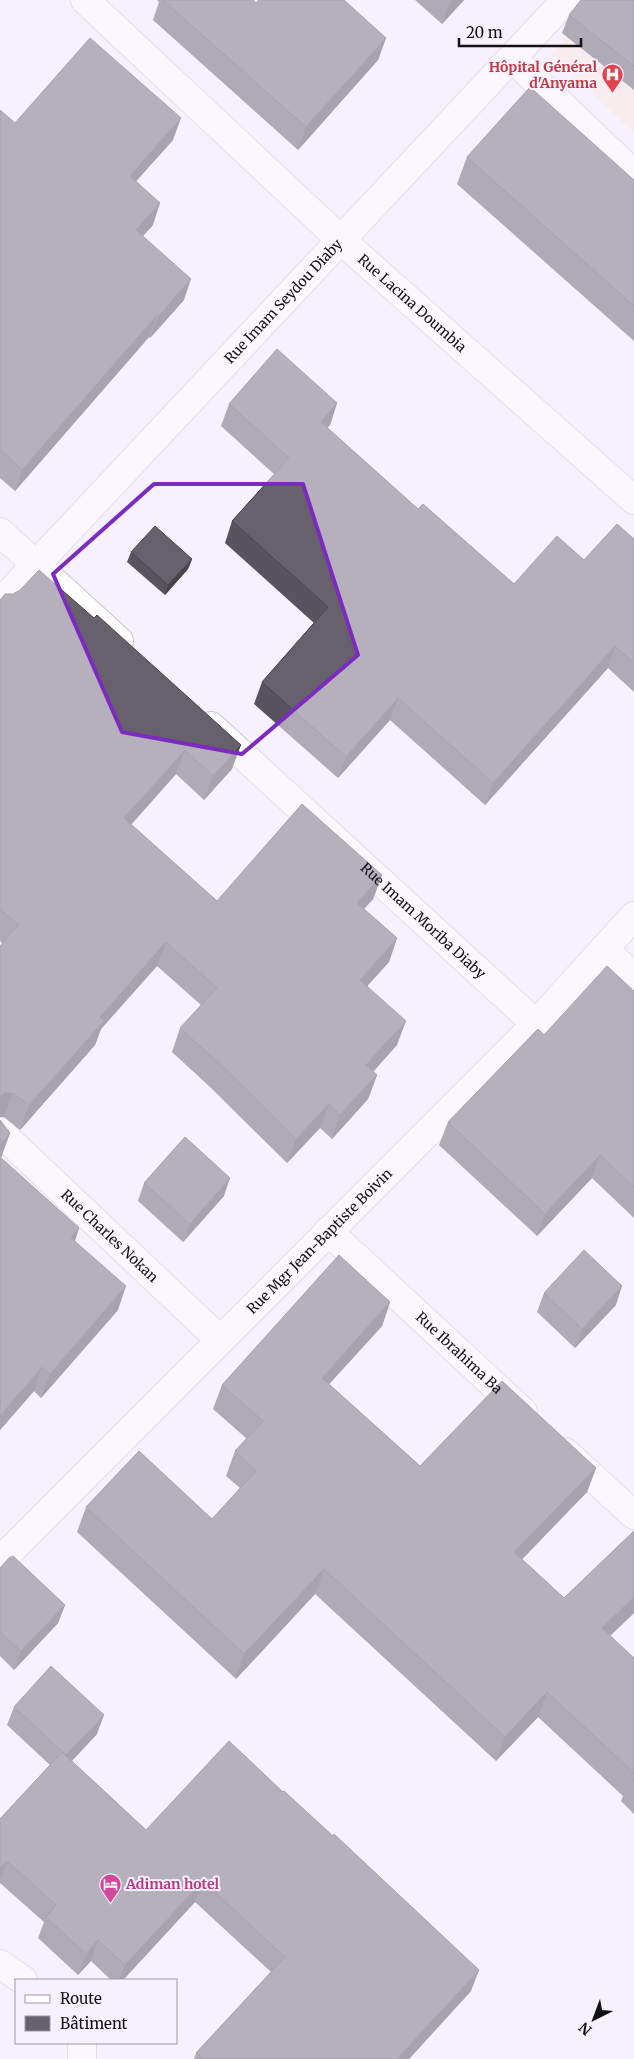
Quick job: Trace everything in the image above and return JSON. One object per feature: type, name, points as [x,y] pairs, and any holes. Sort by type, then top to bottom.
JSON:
[{"type":"street","name":"Rue Lacina Doumbia","points":[[85,0],[341,240],[634,500]]},
{"type":"street","name":"Rue Imam Seydou Diaby","points":[[0,603],[566,0]]},
{"type":"street","points":[[512,58],[634,174]]},
{"type":"street","points":[[0,532],[137,658]]},
{"type":"street","name":"Rue Imam Moriba Diaby","points":[[195,711],[536,1024]]},
{"type":"street","name":"Rue Mgr Jean-Baptiste Boivin","points":[[0,1561],[536,1024],[634,916]]},
{"type":"street","points":[[604,949],[634,977]]},
{"type":"street","name":"Rue Charles Nokan","points":[[0,1132],[220,1340]]},
{"type":"street","name":"Rue Ibrahima Ba","points":[[328,1231],[634,1515]]},
{"type":"street","points":[[0,1964],[22,1979]]},
{"type":"street","points":[[82,2044],[82,2059]]},
{"type":"highlighted area","points":[[154,484],[303,484],[358,655],[242,754],[122,732],[53,574]]},
{"type":"shaded area","name":"Hôpital Général d'Anyama","points":[[602,0],[634,0],[634,133],[551,54]]},
{"type":"building","points":[[163,0],[253,0],[256,3],[259,0],[344,0],[386,38],[306,127]]},
{"type":"building","points":[[581,0],[634,0],[634,66],[569,15]]},
{"type":"building","points":[[90,38],[181,118],[130,176],[160,203],[136,230],[191,279],[158,317],[157,315],[22,470],[0,449],[0,110],[15,123]]},
{"type":"building","points":[[530,87],[634,180],[634,306],[467,157]]},
{"type":"building","points":[[277,349],[337,403],[321,422],[418,509],[423,504],[514,584],[557,536],[584,560],[617,524],[634,539],[634,663],[615,646],[493,783],[398,698],[346,757],[262,682],[328,607],[232,521],[289,458],[229,404]]},
{"type":"building","points":[[155,526],[192,559],[168,585],[131,552]]},
{"type":"building","points":[[39,570],[94,618],[97,615],[241,745],[213,776],[185,750],[124,818],[217,901],[302,804],[382,875],[357,903],[397,938],[360,980],[406,1021],[366,1065],[377,1075],[340,1115],[329,1104],[296,1139],[219,1063],[180,1028],[217,988],[166,942],[100,1017],[104,1021],[29,1105],[13,1093],[4,1093],[0,1096],[0,946],[18,925],[0,909],[0,600],[5,594],[13,594],[20,590]]},
{"type":"building","points":[[607,966],[634,991],[634,1187],[600,1155],[545,1214],[448,1122],[538,1029],[544,1035]]},
{"type":"building","points":[[0,1120],[10,1133],[0,1145]]},
{"type":"building","points":[[185,1137],[230,1178],[190,1224],[144,1183]]},
{"type":"building","points":[[0,1157],[79,1228],[71,1238],[126,1286],[50,1374],[42,1367],[0,1416]]},
{"type":"building","points":[[584,1250],[622,1286],[582,1329],[544,1293]]},
{"type":"building","points":[[339,1255],[390,1302],[322,1378],[420,1466],[502,1381],[596,1468],[514,1552],[564,1598],[634,1531],[634,1597],[602,1628],[634,1658],[634,1773],[547,1692],[505,1737],[324,1569],[244,1654],[86,1507],[139,1451],[212,1519],[256,1471],[235,1451],[263,1421],[222,1385]]},
{"type":"building","points":[[13,1556],[65,1605],[21,1651],[0,1632],[0,1568]]},
{"type":"building","points":[[51,1666],[104,1715],[66,1755],[14,1707]]},
{"type":"building","points":[[229,1741],[283,1792],[333,1836],[334,1834],[479,1970],[399,2057],[401,2059],[203,2059],[196,2053],[285,1957],[203,1881],[125,1965],[98,1940],[86,1954],[46,1917],[56,1905],[7,1861],[0,1868],[0,1819],[62,1752],[146,1830]]},
{"type":"place","name":"Hôpital Général d'Anyama","points":[[613,94]]},
{"type":"place","name":"Adiman hotel","points":[[110,1903]]}]
